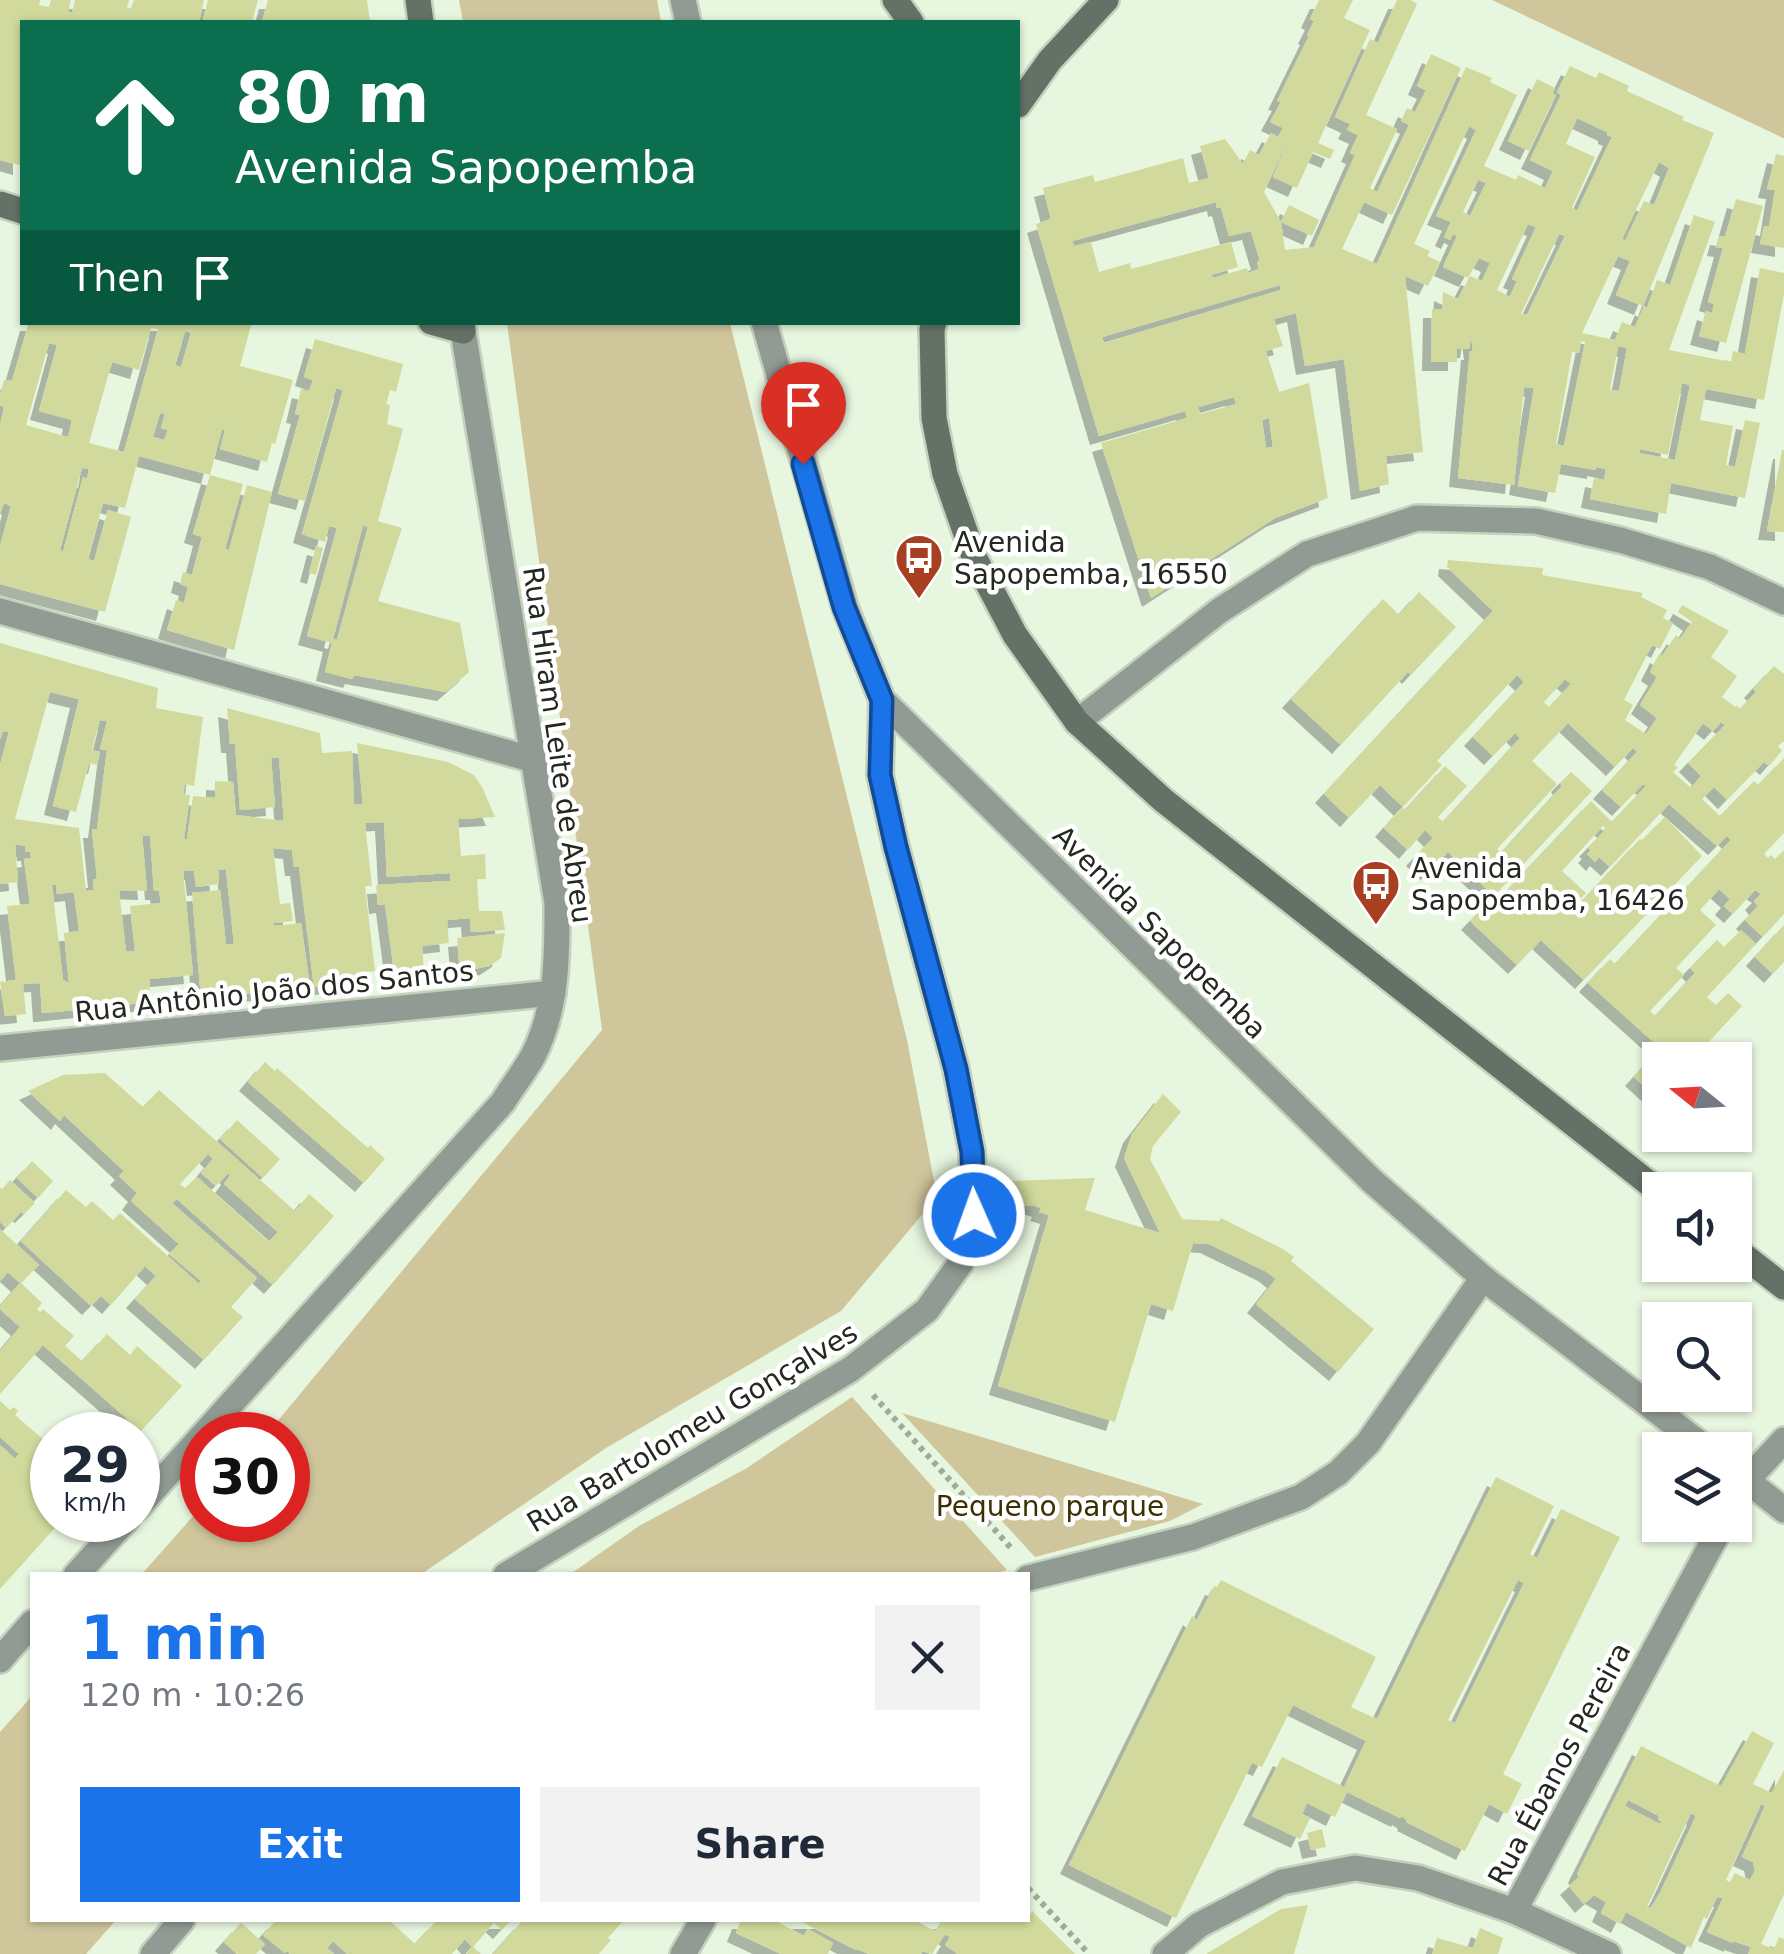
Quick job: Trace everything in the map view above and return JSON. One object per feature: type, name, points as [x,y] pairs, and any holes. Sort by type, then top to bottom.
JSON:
[{"type":"main road","points":[[894,0],[909,20]]},
{"type":"main road","points":[[1020,103],[1050,60],[1106,0]]},
{"type":"main road","points":[[932,325],[937,436],[944,474],[974,557],[1015,635],[1078,722],[1163,800],[1642,1178]]},
{"type":"main road","points":[[1752,1262],[1784,1287]]},
{"type":"street","name":"Avenida Sapopemba","points":[[765,325],[844,607],[882,700],[1371,1180],[1483,1278],[1684,1432]]},
{"type":"street","name":"Rua Hiram Leite de Abreu","points":[[160,1483],[502,1102],[532,1058],[546,1025],[558,958],[557,902],[462,327]]},
{"type":"street","points":[[1078,722],[1219,611],[1307,554],[1417,518],[1536,520],[1710,567],[1783,601]]},
{"type":"street","points":[[0,611],[534,760]]},
{"type":"street","name":"Rua Bartolomeu Gonçalves","points":[[511,1572],[851,1370],[927,1310],[960,1264],[974,1215],[972,1152],[956,1069],[880,775],[882,700]]},
{"type":"street","name":"Rua Antônio João dos Santos","points":[[1,1048],[554,993]]},
{"type":"street","points":[[1032,1577],[1193,1537],[1301,1497],[1338,1473],[1368,1443],[1483,1278]]},
{"type":"street","points":[[1752,1471],[1784,1440]]},
{"type":"street","points":[[1752,1492],[1784,1510]]},
{"type":"street","points":[[79,1572],[106,1542]]},
{"type":"street","name":"Rua Ébanos Pereira","points":[[1166,1954],[1200,1925],[1282,1882],[1355,1868],[1418,1878],[1514,1911],[1713,1542]]},
{"type":"street","points":[[0,1660],[30,1626]]},
{"type":"street","points":[[1514,1911],[1608,1954]]},
{"type":"street","points":[[153,1954],[180,1922]]},
{"type":"street","points":[[683,1954],[703,1922]]},
{"type":"path","points":[[851,1370],[1028,1572]]},
{"type":"path","points":[[1030,1890],[1089,1954]]},
{"type":"green space","points":[[459,0],[657,0],[661,20],[463,20]]},
{"type":"green space","points":[[1492,0],[1784,0],[1784,138],[1783,138]]},
{"type":"green space","points":[[507,325],[730,325],[907,1040],[937,1197],[841,1311],[606,1448],[424,1572],[144,1572],[180,1531],[180,1542],[310,1542],[310,1412],[285,1412],[602,1030]]},
{"type":"green space","points":[[852,1397],[1007,1570],[573,1572],[639,1526],[747,1468]]},
{"type":"green space","name":"Pequeno parque","points":[[902,1413],[1203,1504],[1170,1521],[1035,1557]]},
{"type":"green space","points":[[30,1698],[30,1922],[114,1922],[86,1954],[0,1954],[0,1732]]},
{"type":"building","points":[[0,0],[40,0],[39,5],[49,7],[51,0],[71,0],[68,12],[72,13],[75,0],[129,0],[127,8],[131,8],[134,0],[204,0],[199,20],[20,20],[20,165],[0,160]]},
{"type":"building","points":[[208,0],[258,0],[253,20],[203,20]]},
{"type":"building","points":[[268,0],[367,0],[370,20],[263,20]]},
{"type":"building","points":[[1319,0],[1353,0],[1344,18],[1370,30],[1318,143],[1334,150],[1330,159],[1313,152],[1297,188],[1273,177],[1294,127],[1264,192],[1281,222],[1285,250],[1314,247],[1355,155],[1350,153],[1358,135],[1347,130],[1350,124],[1335,117],[1370,39],[1378,43],[1397,0],[1417,4],[1366,115],[1397,129],[1370,188],[1377,192],[1409,125],[1401,121],[1407,108],[1415,112],[1426,90],[1417,86],[1431,54],[1461,68],[1392,215],[1364,202],[1342,249],[1377,264],[1466,67],[1517,95],[1484,166],[1516,180],[1518,175],[1545,188],[1553,171],[1530,160],[1561,95],[1557,92],[1570,66],[1596,78],[1599,72],[1629,86],[1627,91],[1714,133],[1643,306],[1616,295],[1630,261],[1618,256],[1582,333],[1615,340],[1622,322],[1635,327],[1657,280],[1670,285],[1694,215],[1715,222],[1669,350],[1731,362],[1733,351],[1745,354],[1760,268],[1784,273],[1784,294],[1764,400],[1706,389],[1700,420],[1733,426],[1726,465],[1735,467],[1745,420],[1760,423],[1745,498],[1671,483],[1666,514],[1590,499],[1594,478],[1604,480],[1606,469],[1561,464],[1555,493],[1518,486],[1534,388],[1524,387],[1514,485],[1458,478],[1473,351],[1471,336],[1469,349],[1457,349],[1457,362],[1431,362],[1432,309],[1442,309],[1443,292],[1458,299],[1470,276],[1482,281],[1490,263],[1479,258],[1468,278],[1443,267],[1457,236],[1453,234],[1450,240],[1444,237],[1451,222],[1436,216],[1476,130],[1469,126],[1414,244],[1430,251],[1427,256],[1440,262],[1428,286],[1405,276],[1423,452],[1386,456],[1389,484],[1360,491],[1344,359],[1305,366],[1296,313],[1274,319],[1283,346],[1266,351],[1279,392],[1309,383],[1328,498],[1275,518],[1151,598],[1101,443],[1187,418],[1185,411],[1099,436],[1036,224],[1051,219],[1043,188],[1093,175],[1095,182],[1183,158],[1189,183],[1209,178],[1200,146],[1225,139],[1243,164],[1250,150],[1259,155],[1271,133],[1278,137],[1283,128],[1270,122],[1309,36],[1314,21],[1310,19]],"holes":[[[1577,118],[1612,137],[1577,211],[1572,208],[1595,157],[1566,144]],[[1659,162],[1669,168],[1654,205],[1644,201],[1625,241],[1622,239]],[[1478,180],[1486,183],[1470,216],[1463,212]],[[1216,202],[1229,236],[1251,231],[1259,269],[1248,273],[1247,268],[1213,278],[1211,275],[1238,267],[1231,242],[1131,269],[1130,263],[1099,272],[1091,242],[1074,246],[1072,241]],[[1528,224],[1536,227],[1512,279],[1517,281],[1510,297],[1497,290]],[[1559,234],[1565,236],[1527,315],[1521,314]],[[1280,285],[1281,290],[1104,343],[1102,337]],[[1581,341],[1585,342],[1564,446],[1556,444],[1572,352],[1579,353]],[[1618,346],[1627,348],[1619,391],[1610,390]],[[1682,383],[1690,385],[1675,460],[1639,453],[1640,449],[1668,455]],[[1234,397],[1236,404],[1200,414],[1198,407]],[[1269,418],[1273,447],[1266,448],[1262,420]]]},
{"type":"building","points":[[1537,79],[1555,88],[1552,93],[1556,95],[1529,151],[1508,141]]},
{"type":"building","points":[[1776,154],[1784,156],[1784,248],[1760,244],[1764,226],[1769,227],[1775,190],[1767,189]]},
{"type":"building","points":[[1736,199],[1763,206],[1726,343],[1699,336],[1706,311],[1712,313],[1714,304],[1708,302],[1723,248],[1716,247],[1719,236],[1725,237]]},
{"type":"building","points":[[1289,205],[1319,220],[1312,236],[1281,222]]},
{"type":"building","points":[[28,325],[251,325],[240,366],[293,380],[267,462],[220,449],[225,430],[222,429],[210,475],[139,456],[125,508],[103,503],[88,559],[94,561],[108,510],[131,517],[105,612],[0,584],[0,546],[11,506],[4,503],[0,514],[0,425],[4,407],[0,405],[0,395],[4,380],[12,381]],"holes":[[[151,328],[158,329],[124,452],[89,443],[112,362],[139,370]],[[185,331],[191,333],[181,367],[175,365]],[[49,343],[57,345],[39,411],[72,420],[68,437],[26,425]],[[160,413],[165,414],[161,428],[168,430],[164,440],[153,437]],[[82,468],[89,469],[87,479],[83,477],[63,552],[60,550]]]},
{"type":"building","points":[[315,339],[403,364],[396,392],[390,390],[386,404],[390,405],[387,424],[403,429],[378,521],[402,528],[378,601],[460,623],[469,672],[446,692],[325,672],[332,643],[307,636],[337,528],[329,526],[325,542],[302,534],[343,390],[336,388],[305,501],[278,494],[300,415],[295,414],[301,389],[309,391],[313,380],[304,377]],"holes":[[[363,525],[368,527],[337,640],[333,639]]]},
{"type":"building","points":[[1782,450],[1784,532],[1767,531]]},
{"type":"building","points":[[210,475],[243,484],[225,549],[229,550],[247,485],[272,492],[234,650],[167,630],[176,600],[184,603],[188,587],[180,584],[183,572],[192,575],[202,537],[193,534]]},
{"type":"building","points":[[316,546],[323,548],[316,575],[309,573]]},
{"type":"building","points":[[1448,560],[1543,568],[1542,575],[1643,593],[1641,597],[1667,610],[1663,618],[1673,623],[1660,649],[1652,645],[1624,700],[1633,705],[1625,720],[1646,734],[1657,718],[1640,705],[1657,677],[1650,672],[1659,654],[1662,656],[1676,635],[1680,639],[1692,622],[1678,612],[1682,605],[1729,631],[1711,657],[1737,676],[1722,697],[1735,707],[1740,709],[1774,666],[1784,674],[1784,741],[1778,746],[1782,751],[1769,766],[1764,762],[1727,800],[1714,787],[1702,799],[1720,816],[1754,781],[1758,785],[1784,758],[1784,833],[1764,854],[1775,859],[1784,850],[1784,914],[1763,937],[1745,920],[1758,906],[1754,901],[1761,894],[1755,890],[1733,914],[1724,906],[1730,899],[1719,889],[1700,910],[1716,925],[1676,968],[1684,975],[1650,1011],[1655,1016],[1695,973],[1690,968],[1717,940],[1724,947],[1741,930],[1756,944],[1707,997],[1716,1005],[1728,993],[1742,1006],[1709,1042],[1653,1042],[1588,983],[1610,959],[1615,964],[1731,840],[1727,836],[1717,846],[1669,804],[1610,867],[1599,857],[1595,862],[1587,854],[1606,829],[1603,826],[1562,871],[1586,893],[1566,913],[1569,915],[1665,817],[1702,856],[1584,980],[1541,940],[1517,965],[1470,921],[1494,896],[1448,852],[1430,871],[1415,857],[1433,838],[1425,830],[1408,850],[1384,828],[1403,807],[1380,785],[1349,818],[1324,794],[1493,611],[1447,567]],"holes":[[[1517,675],[1524,682],[1473,737],[1493,756],[1515,733],[1520,738],[1443,822],[1438,817],[1467,786],[1445,766],[1405,810],[1403,807],[1442,765],[1437,761]],[[1565,679],[1571,684],[1549,707],[1544,702]],[[1721,722],[1725,725],[1688,763],[1701,776],[1691,788],[1673,772],[1678,767],[1674,765],[1703,723],[1713,731]],[[1568,723],[1615,767],[1633,748],[1637,752],[1602,790],[1621,807],[1643,784],[1646,786],[1612,822],[1591,801],[1498,900],[1494,896],[1592,791],[1571,772],[1501,853],[1497,849],[1557,784],[1532,761]]]},
{"type":"building","points":[[1419,592],[1456,627],[1341,745],[1291,699],[1383,599],[1399,615]]},
{"type":"building","points":[[0,643],[158,688],[156,708],[203,717],[194,786],[185,784],[183,794],[190,795],[184,839],[193,796],[215,798],[215,781],[233,782],[236,815],[284,821],[279,757],[271,758],[275,807],[240,810],[235,744],[230,744],[227,708],[320,733],[322,753],[352,751],[354,804],[363,804],[357,743],[448,762],[474,775],[495,817],[458,819],[461,856],[485,854],[486,879],[477,879],[479,911],[502,911],[505,930],[471,932],[470,918],[447,920],[449,943],[422,946],[424,969],[394,972],[385,904],[378,905],[376,885],[450,881],[450,873],[387,877],[384,822],[365,823],[372,886],[365,886],[375,971],[348,975],[349,983],[314,987],[299,867],[294,867],[292,850],[273,848],[280,904],[290,903],[293,921],[274,926],[301,923],[310,987],[201,998],[192,893],[220,890],[226,944],[234,944],[226,869],[218,870],[219,884],[196,887],[194,871],[183,870],[193,975],[149,979],[151,1002],[45,1013],[40,983],[23,984],[26,1014],[5,1016],[0,982],[16,980],[7,906],[30,904],[24,859],[31,858],[25,846],[15,844],[18,882],[0,884],[0,765],[9,732],[3,731],[0,739]],"holes":[[[50,692],[79,699],[53,806],[76,812],[89,763],[97,765],[100,752],[92,750],[100,720],[107,721],[100,749],[107,750],[97,829],[92,829],[97,879],[93,879],[94,890],[86,891],[79,828],[15,819]],[[142,835],[150,836],[154,891],[159,891],[161,903],[130,906],[135,951],[126,952],[119,890],[147,891]],[[52,885],[56,885],[57,894],[74,892],[79,931],[64,933],[69,983],[63,980]]]},
{"type":"building","points":[[1784,925],[1784,962],[1773,974],[1755,957]]},
{"type":"building","points":[[505,933],[501,958],[489,966],[460,972],[457,938]]},
{"type":"building","points":[[265,1062],[385,1159],[364,1183],[248,1082]]},
{"type":"building","points":[[1642,1068],[1642,1084],[1634,1077]]},
{"type":"building","points":[[105,1073],[143,1107],[159,1090],[295,1211],[309,1194],[334,1216],[273,1285],[177,1199],[172,1203],[257,1278],[231,1307],[243,1317],[204,1360],[135,1299],[156,1276],[145,1266],[111,1305],[101,1296],[91,1306],[21,1241],[66,1190],[86,1207],[92,1201],[113,1220],[120,1213],[199,1284],[201,1281],[169,1254],[179,1244],[131,1201],[137,1193],[119,1176],[124,1171],[64,1115],[60,1121],[28,1091],[63,1075]],"holes":[[[208,1154],[213,1159],[201,1173],[216,1186],[228,1173],[224,1184],[278,1232],[269,1242],[197,1177],[185,1188],[180,1184]]]},
{"type":"building","points":[[1163,1094],[1181,1112],[1153,1146],[1150,1159],[1182,1219],[1221,1218],[1283,1249],[1294,1257],[1291,1261],[1374,1329],[1338,1372],[1256,1304],[1276,1279],[1209,1244],[1193,1243],[1173,1311],[1151,1304],[1115,1422],[998,1386],[1049,1215],[1035,1206],[1011,1205],[1011,1181],[1095,1178],[1085,1210],[1160,1233],[1124,1158],[1132,1134]]},
{"type":"building","points":[[237,1120],[280,1159],[263,1178],[220,1139]]},
{"type":"building","points":[[32,1161],[53,1181],[38,1198],[17,1178]]},
{"type":"building","points":[[10,1180],[35,1203],[6,1228],[0,1222],[0,1187]]},
{"type":"building","points":[[0,1229],[39,1265],[21,1283],[42,1303],[37,1309],[40,1312],[43,1309],[74,1336],[65,1346],[82,1361],[107,1334],[130,1355],[137,1346],[182,1386],[158,1412],[119,1412],[43,1345],[0,1394],[0,1351],[20,1327],[0,1306],[20,1283],[8,1272],[0,1281]]},
{"type":"building","points":[[0,1401],[10,1410],[14,1407],[18,1411],[15,1415],[30,1428],[30,1542],[42,1542],[0,1589],[0,1445],[15,1459],[19,1454],[0,1437]]},
{"type":"building","points":[[1496,1477],[1554,1506],[1530,1554],[1537,1558],[1561,1509],[1620,1537],[1503,1774],[1522,1784],[1507,1814],[1489,1804],[1465,1851],[1347,1792],[1335,1817],[1307,1803],[1302,1814],[1310,1818],[1300,1839],[1252,1816],[1282,1757],[1344,1787],[1366,1741],[1293,1705],[1262,1767],[1252,1763],[1176,1918],[1069,1865],[1192,1616],[1197,1620],[1221,1580],[1376,1657],[1351,1707],[1377,1719]],"holes":[[[1518,1580],[1524,1583],[1455,1723],[1448,1720]]]},
{"type":"building","points":[[1752,1731],[1774,1743],[1753,1784],[1772,1793],[1784,1770],[1784,1894],[1761,1944],[1774,1949],[1779,1937],[1784,1939],[1784,1954],[1748,1954],[1751,1947],[1707,1932],[1723,1898],[1717,1897],[1707,1919],[1704,1917],[1691,1948],[1626,1912],[1620,1924],[1601,1913],[1606,1902],[1594,1895],[1584,1904],[1569,1886],[1579,1877],[1577,1874],[1641,1746],[1721,1786]],"holes":[[[1628,1800],[1659,1816],[1660,1824],[1625,1806]],[[1761,1804],[1765,1806],[1742,1857],[1753,1862],[1755,1871],[1750,1880],[1735,1873],[1730,1882],[1726,1880]],[[1691,1813],[1696,1816],[1660,1893],[1651,1908],[1647,1907]]]},
{"type":"building","points":[[1322,1829],[1326,1847],[1311,1850],[1307,1833]]},
{"type":"building","points":[[1308,1905],[1294,1954],[1206,1954],[1281,1909]]},
{"type":"building","points":[[1032,1911],[1075,1954],[958,1954],[945,1945],[950,1937],[945,1934],[932,1954],[869,1954],[802,1922],[918,1922],[935,1931],[941,1922],[1030,1922]]},
{"type":"building","points":[[274,1922],[391,1922],[415,1944],[435,1922],[509,1922],[502,1930],[494,1923],[473,1947],[481,1954],[466,1954],[472,1947],[465,1939],[452,1954],[347,1954],[333,1941],[327,1948],[334,1954],[290,1954],[263,1935]]},
{"type":"building","points":[[521,1922],[622,1922],[599,1954],[493,1954]]},
{"type":"building","points":[[740,1922],[778,1922],[804,1936],[808,1929],[833,1943],[828,1954],[781,1954],[736,1933]]},
{"type":"building","points":[[241,1923],[265,1944],[256,1954],[237,1954],[224,1942]]},
{"type":"building","points":[[1480,1928],[1503,1938],[1498,1954],[1432,1954],[1437,1938],[1473,1948]]},
{"type":"place","name":"Avenida Sapopemba, 16550","points":[[919,600]]},
{"type":"place","name":"Avenida Sapopemba, 16426","points":[[1376,926]]},
{"type":"route","points":[[803,464],[844,607],[882,700],[880,775],[956,1069],[972,1152],[974,1215]]}]
